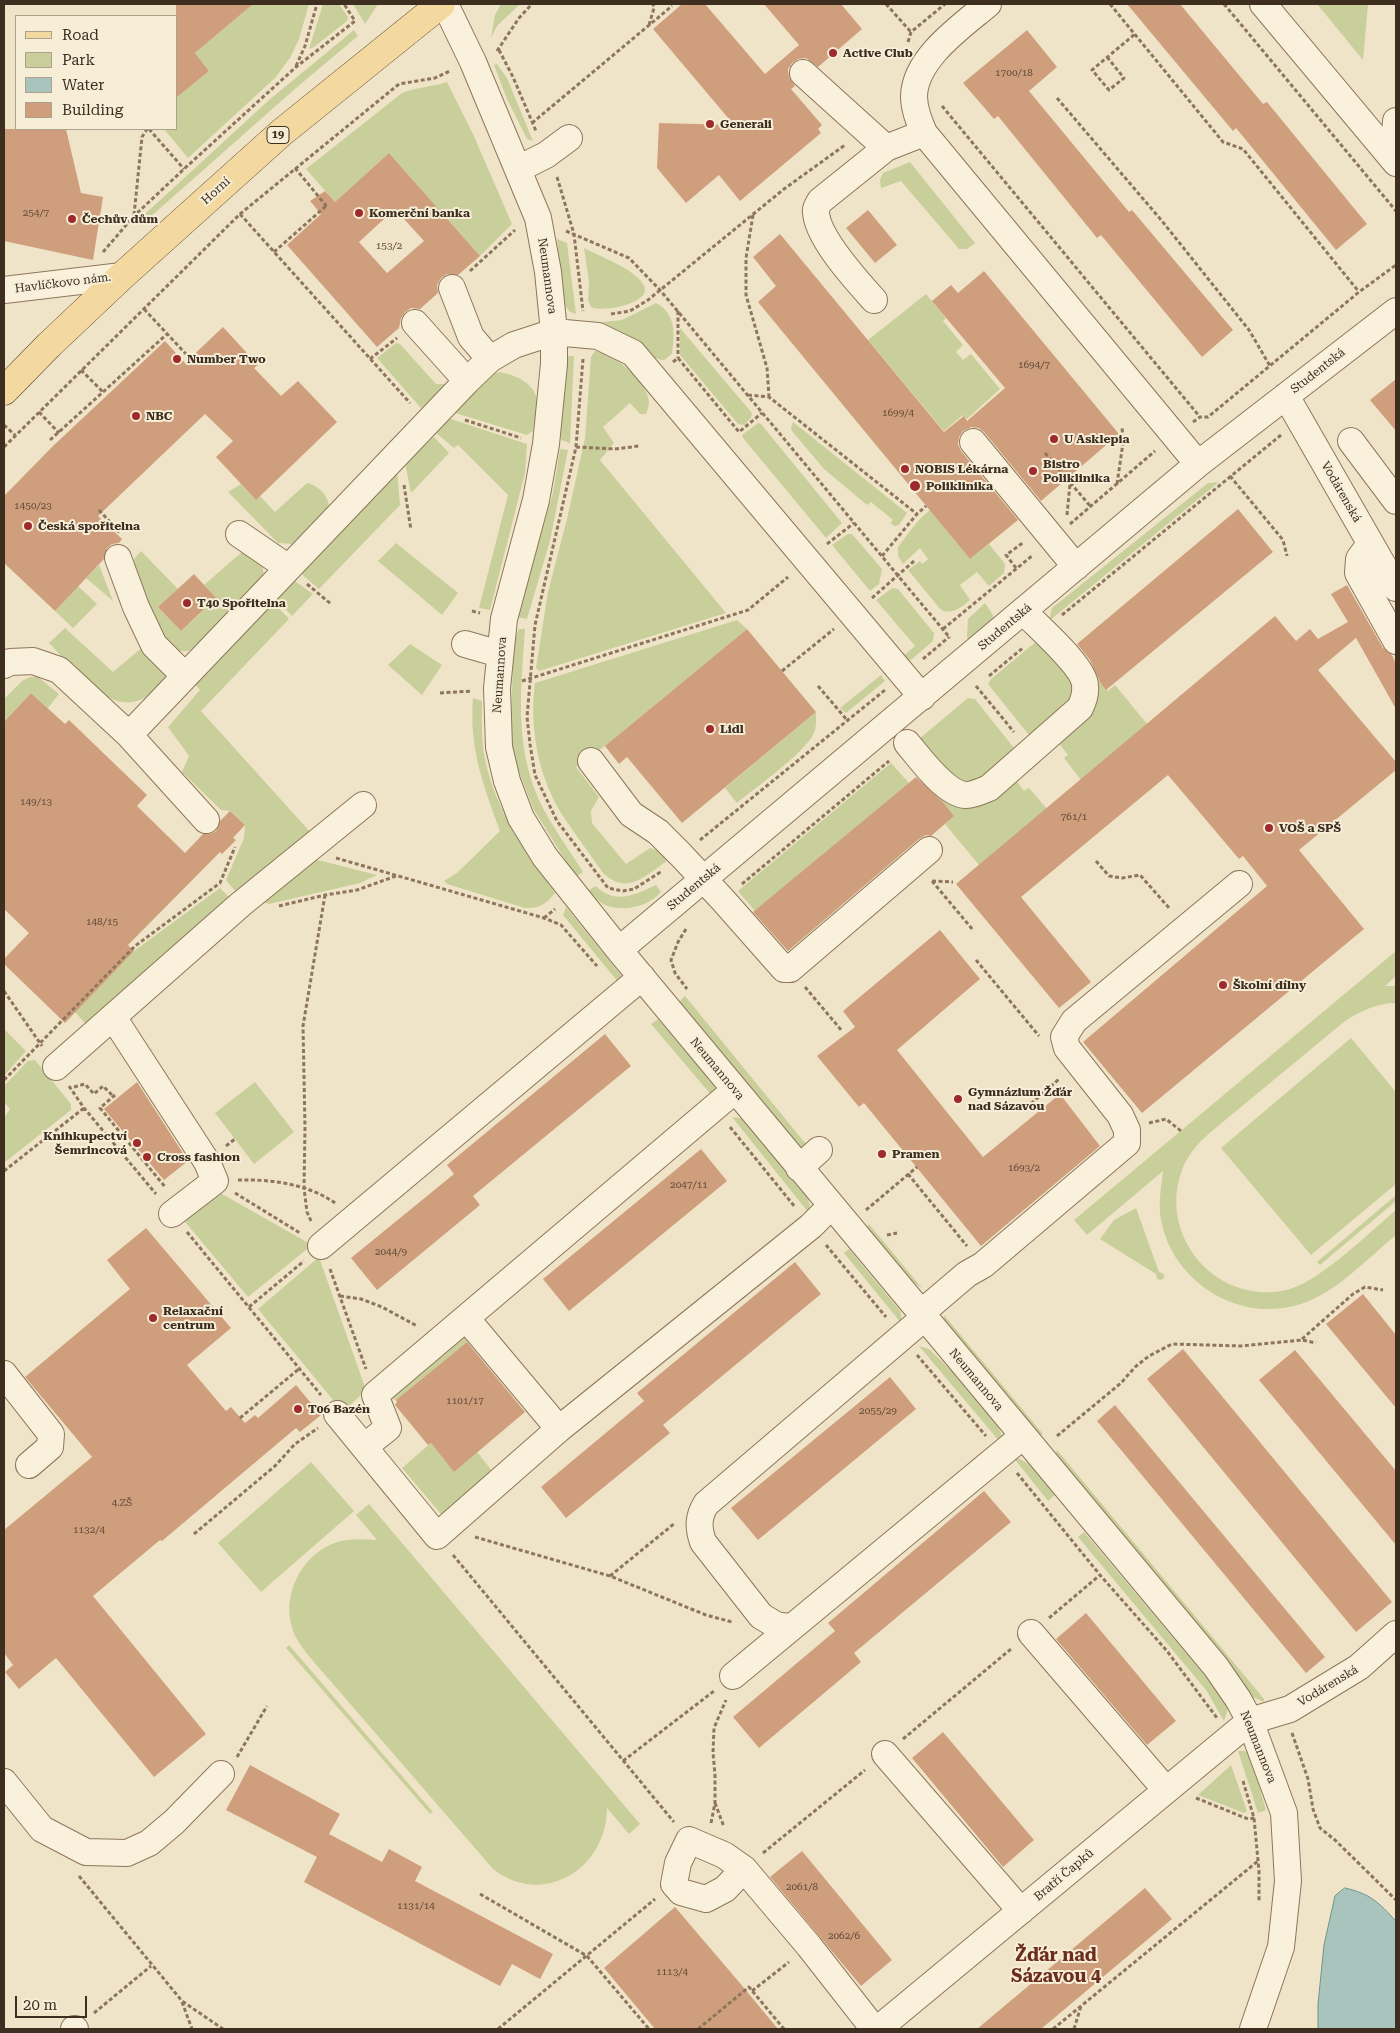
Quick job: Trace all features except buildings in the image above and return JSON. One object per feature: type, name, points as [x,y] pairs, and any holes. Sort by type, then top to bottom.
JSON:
[{"type":"main road","name":"Horní","points":[[4,391],[49,345],[122,276],[281,133],[443,4]]},
{"type":"street","name":"Neumannova","points":[[443,4],[473,62],[538,218],[548,272],[554,332],[554,364],[546,444],[536,500],[506,612],[500,654],[497,688],[498,747],[507,781],[522,818],[546,858],[619,950],[1216,1667],[1238,1699],[1250,1721],[1284,1812],[1288,1881],[1282,1947],[1254,2029]]},
{"type":"street","points":[[988,4],[948,38],[928,61],[917,80],[914,96],[917,116],[924,133],[1198,464]]},
{"type":"street","points":[[1263,4],[1395,161]]},
{"type":"street","points":[[803,73],[886,148]]},
{"type":"street","points":[[1395,161],[1396,121]]},
{"type":"street","points":[[874,300],[836,257],[818,222],[815,210],[820,201],[886,148],[924,133]]},
{"type":"street","points":[[518,169],[546,156],[569,138]]},
{"type":"street","name":"Havlíčkovo nám.","points":[[4,290],[122,276]]},
{"type":"street","points":[[452,288],[471,337],[490,359]]},
{"type":"street","name":"Studentská","points":[[619,950],[1198,464],[1396,311]]},
{"type":"street","points":[[415,323],[467,381]]},
{"type":"street","points":[[129,735],[287,567],[490,359],[514,345],[554,332],[598,336],[633,353],[922,697]]},
{"type":"street","name":"Vodárenská","points":[[1286,396],[1370,544],[1393,576]]},
{"type":"street","points":[[1350,441],[1396,501]]},
{"type":"street","points":[[974,442],[1076,567]]},
{"type":"street","points":[[239,534],[287,567]]},
{"type":"street","points":[[1370,544],[1359,559],[1358,573],[1396,641]]},
{"type":"street","points":[[118,558],[136,607],[154,645],[185,676]]},
{"type":"street","points":[[907,743],[947,788],[964,795],[989,788],[1080,708],[1084,698],[1085,684],[1080,672],[1070,657],[1023,611]]},
{"type":"street","points":[[466,644],[500,654]]},
{"type":"street","points":[[4,665],[10,662],[33,661],[59,670],[129,735],[206,820]]},
{"type":"street","points":[[591,761],[631,814],[658,832],[681,855],[724,900],[784,969],[790,969],[929,850]]},
{"type":"street","points":[[63,1077],[113,1017],[241,904],[363,805]]},
{"type":"street","points":[[790,1627],[776,1625],[761,1616],[703,1542],[698,1528],[701,1512],[706,1504],[901,1336],[967,1274],[983,1265],[1127,1143],[1127,1130],[1120,1115],[1067,1048],[1064,1037],[1074,1021],[1239,884]]},
{"type":"street","points":[[322,1246],[642,977]]},
{"type":"street","points":[[113,1017],[207,1162],[215,1181],[172,1214]]},
{"type":"street","points":[[364,1447],[388,1428],[375,1395],[735,1090]]},
{"type":"street","points":[[799,1168],[819,1150]]},
{"type":"street","points":[[337,1414],[364,1447],[441,1532],[559,1429],[810,1226],[831,1206]]},
{"type":"street","points":[[458,1325],[559,1429]]},
{"type":"street","points":[[4,1374],[51,1434],[50,1447],[29,1466]]},
{"type":"street","points":[[733,1676],[1023,1436]]},
{"type":"street","points":[[1031,1632],[1177,1793]]},
{"type":"street","name":"Vodárenská","points":[[1250,1721],[1290,1708],[1359,1668],[1396,1634]]},
{"type":"street","name":"Bratří Čapků","points":[[878,2029],[1021,1911],[1177,1793],[1229,1738],[1250,1721]]},
{"type":"street","points":[[886,1754],[1021,1911]]},
{"type":"street","points":[[4,1782],[42,1829],[86,1852],[127,1853],[148,1843],[174,1822],[221,1774]]},
{"type":"street","points":[[744,1869],[726,1889],[706,1899],[681,1892],[674,1884],[678,1863],[689,1840],[724,1855],[744,1869],[809,1946],[874,2029]]},
{"type":"path","points":[[296,67],[305,46],[317,4]]},
{"type":"path","points":[[147,130],[142,137],[134,216],[296,67],[354,21],[344,4]]},
{"type":"path","points":[[532,4],[519,18],[499,50],[513,77],[532,123],[672,6]]},
{"type":"path","points":[[649,25],[654,8],[653,4]]},
{"type":"path","points":[[886,4],[911,32],[945,4]]},
{"type":"path","points":[[1110,4],[1223,142],[1243,149],[1359,292]]},
{"type":"path","points":[[1224,4],[1396,211]]},
{"type":"path","points":[[1108,57],[1124,78],[1109,90],[1092,70],[1136,34]]},
{"type":"path","points":[[4,447],[240,214],[399,84],[435,78]]},
{"type":"path","points":[[917,80],[935,98],[1200,417],[1208,417],[1359,292],[1396,265]]},
{"type":"path","points":[[1057,98],[1206,275],[1249,330],[1270,366]]},
{"type":"path","points":[[149,130],[184,169]]},
{"type":"path","points":[[608,315],[630,311],[640,306],[784,189],[866,130]]},
{"type":"path","points":[[546,156],[557,178],[574,234],[583,315]]},
{"type":"path","points":[[274,252],[327,207],[295,168]]},
{"type":"path","points":[[240,214],[370,359],[433,417],[546,444],[615,449],[640,446]]},
{"type":"path","points":[[753,214],[746,258],[746,295],[767,368],[769,397]]},
{"type":"path","points":[[476,266],[515,230]]},
{"type":"path","points":[[574,234],[629,258],[660,290],[949,637],[681,855]]},
{"type":"path","points":[[144,309],[186,354]]},
{"type":"path","points":[[678,311],[678,358],[739,432],[762,413]]},
{"type":"path","points":[[370,359],[415,323]]},
{"type":"path","points":[[50,440],[166,334]]},
{"type":"path","points":[[651,375],[678,358]]},
{"type":"path","points":[[81,370],[103,392]]},
{"type":"path","points":[[748,395],[769,397],[917,514]]},
{"type":"path","points":[[39,412],[59,433]]},
{"type":"path","points":[[1059,617],[1299,420]]},
{"type":"path","points":[[4,424],[15,435]]},
{"type":"path","points":[[1117,485],[1123,443],[1122,426]]},
{"type":"path","points":[[1070,484],[1066,528],[1159,448]]},
{"type":"path","points":[[399,452],[411,530]]},
{"type":"path","points":[[1045,453],[1091,507]]},
{"type":"path","points":[[1230,477],[1283,540],[1287,556]]},
{"type":"path","points":[[882,556],[926,506]]},
{"type":"path","points":[[529,679],[748,610],[854,523]]},
{"type":"path","points":[[943,629],[1034,553]]},
{"type":"path","points":[[1006,555],[1016,568]]},
{"type":"path","points":[[898,576],[914,561]]},
{"type":"path","points":[[535,625],[527,718],[535,775],[557,821],[608,888],[623,891],[634,889],[656,875]]},
{"type":"path","points":[[968,692],[980,683]]},
{"type":"path","points":[[818,686],[847,720]]},
{"type":"path","points":[[976,686],[1032,752]]},
{"type":"path","points":[[724,900],[893,757],[907,743]]},
{"type":"path","points":[[4,1080],[135,946],[220,883],[235,847]]},
{"type":"path","points":[[307,850],[544,918],[561,925],[622,994]]},
{"type":"path","points":[[1096,861],[1109,876],[1122,878],[1140,875],[1186,928]]},
{"type":"path","points":[[322,1246],[307,1212],[304,1188],[303,1026],[325,895],[357,890],[396,876]]},
{"type":"path","points":[[953,882],[932,881],[973,930]]},
{"type":"path","points":[[686,988],[675,972],[670,960],[690,922]]},
{"type":"path","points":[[976,960],[1044,1042]]},
{"type":"path","points":[[790,969],[842,1031]]},
{"type":"path","points":[[4,991],[63,1077],[84,1084],[94,1094],[104,1086],[114,1096],[100,1108],[164,1186]]},
{"type":"path","points":[[1026,1108],[1062,1078]]},
{"type":"path","points":[[4,1171],[84,1108],[337,1414]]},
{"type":"path","points":[[714,1108],[810,1226]]},
{"type":"path","points":[[1127,1130],[1166,1119],[1180,1131]]},
{"type":"path","points":[[866,1210],[917,1167]]},
{"type":"path","points":[[908,1174],[983,1265]]},
{"type":"path","points":[[215,1181],[262,1180],[304,1188],[325,1196],[355,1218]]},
{"type":"path","points":[[215,1181],[322,1246]]},
{"type":"path","points":[[249,1308],[322,1246]]},
{"type":"path","points":[[835,1254],[1100,1575],[1184,1673],[1229,1738]]},
{"type":"path","points":[[1302,1340],[1354,1294],[1365,1287],[1383,1290]]},
{"type":"path","points":[[375,1395],[339,1296],[361,1299],[382,1307],[426,1329],[458,1325]]},
{"type":"path","points":[[1052,1440],[1121,1383],[1135,1366],[1172,1344],[1241,1346],[1302,1340],[1316,1343]]},
{"type":"path","points":[[240,1418],[300,1368]]},
{"type":"path","points":[[194,1534],[275,1466],[295,1444]]},
{"type":"path","points":[[610,1576],[691,1511],[706,1504]]},
{"type":"path","points":[[441,1532],[610,1576],[706,1615],[740,1624],[761,1616]]},
{"type":"path","points":[[441,1532],[623,1761],[689,1840]]},
{"type":"path","points":[[744,1869],[886,1754],[1100,1575]]},
{"type":"path","points":[[623,1761],[733,1676]]},
{"type":"path","points":[[715,1803],[715,1775],[712,1753],[714,1728],[734,1684],[733,1676]]},
{"type":"path","points":[[221,1774],[237,1756],[267,1706]]},
{"type":"path","points":[[1278,1713],[1292,1733],[1298,1748],[1308,1779],[1312,1809],[1320,1828],[1396,1900]]},
{"type":"path","points":[[1241,1774],[1254,1818],[1258,1860],[1258,1908]]},
{"type":"path","points":[[1177,1793],[1248,1819],[1254,1818]]},
{"type":"path","points":[[1053,2029],[1258,1860]]},
{"type":"path","points":[[78,1874],[182,2002],[223,2029]]},
{"type":"path","points":[[498,2029],[674,1884]]},
{"type":"path","points":[[480,1894],[587,1956],[649,2029]]},
{"type":"path","points":[[752,1991],[809,1946]]},
{"type":"path","points":[[74,2029],[151,1966]]},
{"type":"path","points":[[698,2029],[749,1987],[784,2029]]},
{"type":"path","points":[[182,2002],[192,2029]]},
{"type":"path","points":[[1074,2029],[1082,2005]]},
{"type":"green space","points":[[244,4],[309,4],[299,39],[290,58],[275,78],[188,158],[165,130],[178,130],[178,96],[209,71],[195,53],[248,8]]},
{"type":"green space","points":[[323,4],[339,4],[348,17],[347,21],[309,49]]},
{"type":"green space","points":[[353,4],[378,4],[365,24]]},
{"type":"green space","points":[[501,4],[520,4],[497,26],[491,38],[495,15]]},
{"type":"green space","points":[[1317,4],[1368,4],[1363,60]]},
{"type":"green space","points":[[354,30],[358,36],[296,88],[148,219],[144,215],[269,100]]},
{"type":"green space","points":[[497,64],[507,78],[533,141],[527,139],[507,99],[494,65]]},
{"type":"green space","points":[[447,82],[473,134],[512,224],[480,256],[389,153],[335,202],[306,169],[402,93]]},
{"type":"green space","points":[[910,162],[975,243],[967,249],[959,249],[901,181],[881,188],[880,180],[883,173]]},
{"type":"green space","points":[[557,239],[567,243],[576,314],[570,312],[565,305]]},
{"type":"green space","points":[[584,248],[632,273],[643,284],[645,291],[642,296],[626,305],[606,309],[591,307],[588,300],[589,282]]},
{"type":"green space","points":[[926,294],[946,318],[943,321],[963,345],[956,352],[963,360],[971,354],[1000,389],[967,419],[963,415],[944,431],[868,340]]},
{"type":"green space","points":[[656,303],[663,307],[671,318],[674,332],[672,354],[664,360],[648,354],[627,336],[602,322],[622,320]]},
{"type":"green space","points":[[680,328],[752,413],[751,418],[744,425],[738,424],[680,355]]},
{"type":"green space","points":[[396,343],[400,344],[436,384],[447,384],[421,408],[377,358]]},
{"type":"green space","points":[[595,351],[611,357],[629,370],[643,387],[649,403],[646,414],[640,414],[630,403],[603,427],[614,443],[600,460],[726,613],[539,671],[536,668],[548,592],[585,438],[591,357]]},
{"type":"green space","points":[[569,356],[574,356],[570,443],[561,440],[564,360]]},
{"type":"green space","points":[[500,372],[519,378],[530,386],[536,396],[537,406],[533,431],[527,435],[452,412],[492,374]]},
{"type":"green space","points":[[448,418],[527,444],[525,473],[490,610],[479,608],[508,495],[458,445],[454,448],[436,433]]},
{"type":"green space","points":[[793,422],[907,513],[899,525],[895,526],[890,523],[893,520],[871,502],[867,505],[824,469],[792,431]]},
{"type":"green space","points":[[758,423],[761,424],[842,523],[826,538],[743,438],[742,435]]},
{"type":"green space","points":[[434,437],[449,453],[411,493],[405,463]]},
{"type":"green space","points":[[560,449],[568,450],[550,541],[527,619],[517,617],[553,493]]},
{"type":"green space","points":[[397,470],[400,505],[319,589],[298,571]]},
{"type":"green space","points":[[1219,482],[1049,621],[1052,608],[1208,483]]},
{"type":"green space","points":[[307,483],[315,486],[322,492],[328,500],[329,509],[292,544],[278,543],[228,492],[241,484],[256,500],[260,496],[275,512]]},
{"type":"green space","points":[[930,510],[970,559],[989,544],[1005,564],[1004,573],[989,586],[977,572],[960,585],[970,600],[960,608],[949,612],[941,610],[908,570],[920,561],[922,564],[928,559],[920,548],[903,564],[898,556],[898,547],[916,523]]},
{"type":"green space","points":[[848,534],[852,534],[882,569],[879,584],[870,591],[832,545]]},
{"type":"green space","points":[[396,543],[458,593],[442,615],[378,561]]},
{"type":"green space","points":[[141,551],[178,589],[158,607],[181,631],[216,599],[204,585],[242,552],[248,552],[262,565],[264,577],[194,647],[189,651],[175,651],[164,643],[135,575],[134,559]]},
{"type":"green space","points":[[99,565],[113,601],[86,578]]},
{"type":"green space","points":[[292,579],[313,594],[292,616],[274,597]]},
{"type":"green space","points":[[78,586],[97,604],[73,628],[55,611]]},
{"type":"green space","points":[[892,588],[898,589],[934,633],[933,641],[911,660],[901,658],[915,646],[876,600]]},
{"type":"green space","points":[[271,600],[289,619],[201,711],[312,834],[241,898],[226,880],[244,838],[245,825],[230,811],[221,810],[182,772],[189,756],[168,727],[200,690],[193,682]]},
{"type":"green space","points":[[985,603],[993,615],[993,620],[969,643],[967,636],[968,619]]},
{"type":"green space","points":[[737,620],[747,629],[605,746],[576,767],[599,797],[591,811],[592,823],[626,864],[650,848],[660,851],[667,861],[636,881],[620,883],[612,880],[603,873],[561,813],[546,783],[537,750],[533,717],[535,683]]},
{"type":"green space","points":[[65,628],[113,672],[144,646],[165,674],[163,684],[137,701],[124,702],[100,693],[88,684],[49,643]]},
{"type":"green space","points":[[519,629],[525,629],[521,716],[526,758],[531,779],[543,809],[583,872],[576,877],[534,810],[514,759],[510,741],[514,640]]},
{"type":"green space","points":[[1038,640],[1074,679],[1074,698],[1034,737],[1028,734],[988,684],[991,679]]},
{"type":"green space","points":[[410,644],[442,665],[422,695],[388,665]]},
{"type":"green space","points":[[1090,670],[1108,691],[1115,685],[1148,725],[1081,780],[1064,758],[1068,755],[1057,741]]},
{"type":"green space","points":[[881,675],[885,681],[846,713],[840,708]]},
{"type":"green space","points":[[30,677],[38,677],[59,694],[48,708],[31,693],[4,722],[4,699],[22,681]]},
{"type":"green space","points":[[473,698],[482,701],[484,752],[496,795],[522,846],[555,893],[545,903],[535,907],[525,908],[447,884],[444,881],[457,873],[500,831],[483,782],[475,750],[472,716]]},
{"type":"green space","points":[[968,698],[975,699],[1014,748],[1014,754],[973,786],[951,781],[919,739]]},
{"type":"green space","points":[[816,712],[815,730],[807,743],[789,761],[737,803],[725,788]]},
{"type":"green space","points":[[891,763],[909,783],[755,911],[738,891]]},
{"type":"green space","points":[[1015,779],[1024,791],[1029,788],[1047,809],[979,865],[945,824],[954,816],[935,793]]},
{"type":"green space","points":[[310,858],[377,875],[360,883],[269,904],[258,901]]},
{"type":"green space","points":[[656,885],[661,892],[656,897],[642,905],[626,908],[610,907],[603,904],[589,890],[596,886],[603,892],[618,897],[633,895]]},
{"type":"green space","points":[[220,888],[235,903],[86,1024],[75,1012],[134,951]]},
{"type":"green space","points":[[566,907],[624,979],[619,983],[563,915]]},
{"type":"green space","points":[[1396,951],[1396,976],[1385,986],[1396,986],[1396,1003],[1382,1004],[1369,1008],[1345,1021],[1207,1135],[1184,1164],[1177,1195],[1178,1220],[1186,1243],[1200,1262],[1218,1278],[1240,1288],[1264,1292],[1290,1289],[1302,1284],[1330,1266],[1396,1210],[1396,1235],[1327,1292],[1301,1304],[1278,1309],[1255,1308],[1233,1303],[1213,1293],[1194,1280],[1179,1263],[1168,1243],[1161,1220],[1160,1202],[1163,1171],[1087,1235],[1074,1220]]},
{"type":"green space","points":[[685,996],[810,1149],[802,1150],[679,1002]]},
{"type":"green space","points":[[658,1019],[714,1085],[716,1093],[713,1097],[651,1024]]},
{"type":"green space","points":[[4,1029],[26,1051],[4,1076]]},
{"type":"green space","points":[[1351,1038],[1396,1092],[1396,1184],[1311,1255],[1221,1148]]},
{"type":"green space","points":[[35,1060],[71,1104],[71,1110],[4,1163],[4,1118],[10,1109],[4,1102],[4,1086],[28,1061]]},
{"type":"green space","points":[[255,1082],[294,1132],[254,1164],[215,1113]]},
{"type":"green space","points":[[732,1117],[740,1118],[747,1123],[807,1196],[810,1205],[808,1212]]},
{"type":"green space","points":[[212,1192],[222,1194],[312,1245],[248,1297],[181,1217]]},
{"type":"green space","points":[[1396,1195],[1396,1201],[1320,1265],[1317,1262]]},
{"type":"green space","points":[[1136,1208],[1159,1272],[1164,1274],[1164,1278],[1161,1280],[1157,1279],[1156,1274],[1100,1239],[1114,1220]]},
{"type":"green space","points":[[869,1224],[922,1288],[914,1283],[866,1228]]},
{"type":"green space","points":[[849,1249],[901,1312],[901,1323],[844,1253]]},
{"type":"green space","points":[[319,1257],[366,1390],[343,1412],[258,1309]]},
{"type":"green space","points":[[944,1315],[1043,1434],[1037,1433],[943,1320]]},
{"type":"green space","points":[[464,1335],[467,1342],[396,1400],[389,1398]]},
{"type":"green space","points":[[919,1346],[929,1349],[955,1374],[998,1426],[1002,1436],[1000,1442]]},
{"type":"green space","points":[[431,1443],[454,1471],[477,1452],[497,1477],[452,1514],[441,1514],[402,1468]]},
{"type":"green space","points":[[1057,1450],[1264,1699],[1264,1702],[1252,1697],[1058,1458]]},
{"type":"green space","points":[[1013,1457],[1032,1467],[1055,1495],[1048,1501]]},
{"type":"green space","points":[[311,1462],[354,1511],[261,1592],[218,1543]]},
{"type":"green space","points":[[369,1504],[640,1824],[629,1834],[607,1808],[604,1830],[596,1849],[584,1864],[569,1876],[551,1883],[532,1884],[512,1880],[493,1869],[307,1654],[296,1638],[290,1615],[290,1602],[297,1578],[311,1558],[332,1544],[348,1540],[377,1540],[356,1515]]},
{"type":"green space","points":[[1084,1532],[1212,1684],[1228,1709],[1224,1721],[1206,1690],[1078,1537]]},
{"type":"green space","points":[[289,1645],[433,1812],[430,1814],[286,1648]]},
{"type":"green space","points":[[1238,1751],[1246,1751],[1251,1758],[1266,1810],[1258,1813]]},
{"type":"green space","points":[[1231,1765],[1247,1811],[1244,1813],[1198,1795]]},
{"type":"water","points":[[1345,1888],[1368,1896],[1396,1921],[1396,2029],[1318,2029],[1318,2004],[1324,1945],[1335,1896]]},
{"type":"place","name":"Active Club","points":[[833,53]]},
{"type":"place","name":"Generali","points":[[710,124]]},
{"type":"place","name":"Komerční banka","points":[[359,213]]},
{"type":"place","name":"Čechův dům","points":[[72,219]]},
{"type":"place","name":"Number Two","points":[[177,359]]},
{"type":"place","name":"NBC","points":[[136,416]]},
{"type":"place","name":"U Asklepia","points":[[1054,439]]},
{"type":"place","name":"NOBIS Lékárna","points":[[905,469]]},
{"type":"place","name":"Bistro Poliklinika","points":[[1033,471]]},
{"type":"place","name":"Poliklinika","points":[[915,486]]},
{"type":"place","name":"Česká spořitelna","points":[[28,526]]},
{"type":"place","name":"T40 Spořitelna","points":[[187,603]]},
{"type":"place","name":"Lidl","points":[[710,729]]},
{"type":"place","name":"VOŠ a SPŠ","points":[[1269,828]]},
{"type":"place","name":"Školní dílny","points":[[1223,985]]},
{"type":"place","name":"Gymnázium Žďár nad Sázavou","points":[[958,1099]]},
{"type":"place","name":"Knihkupectví Šemrincová","points":[[137,1143]]},
{"type":"place","name":"Pramen","points":[[882,1154]]},
{"type":"place","name":"Cross fashion","points":[[147,1157]]},
{"type":"place","name":"Relaxační centrum","points":[[153,1318]]},
{"type":"place","name":"T06 Bazén","points":[[298,1409]]},
{"type":"district","name":"Žďár nad Sázavou 4","points":[[1056,1966]]}]
